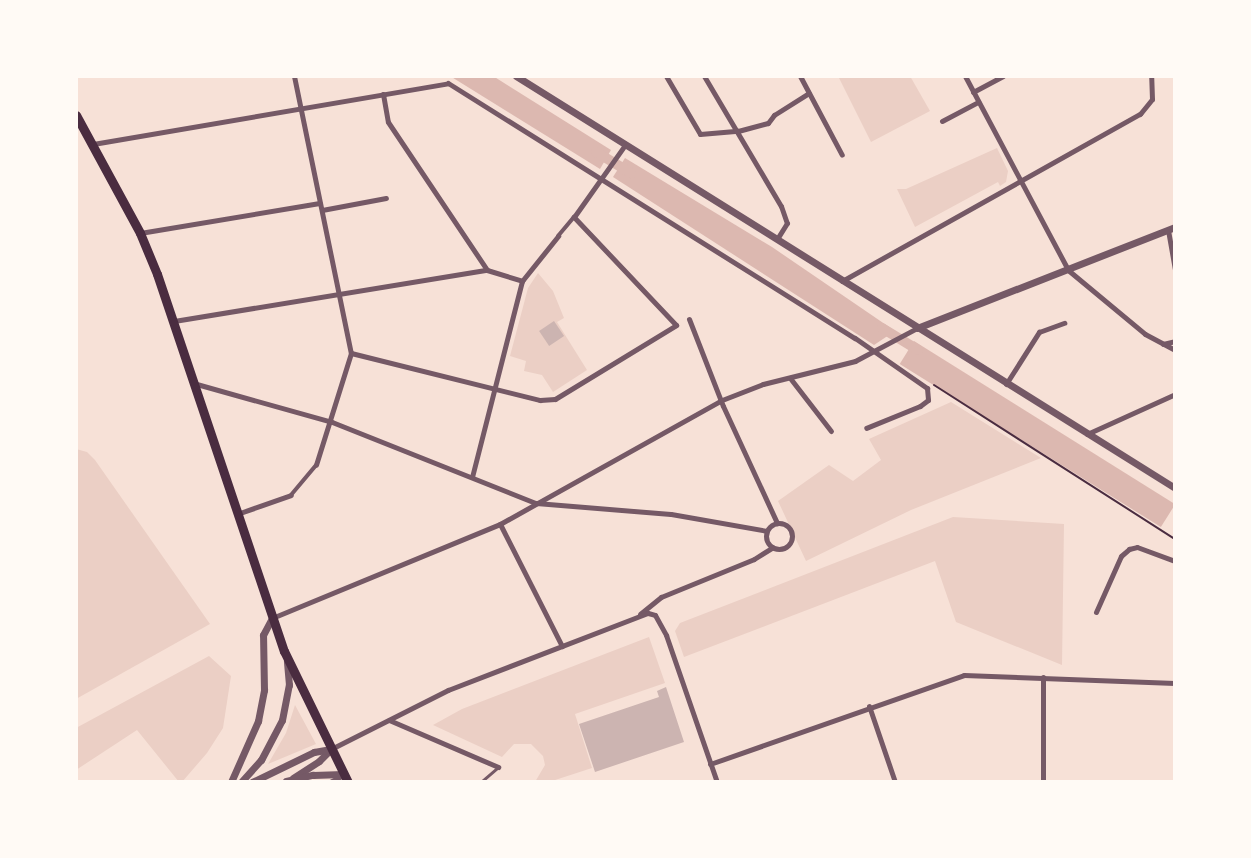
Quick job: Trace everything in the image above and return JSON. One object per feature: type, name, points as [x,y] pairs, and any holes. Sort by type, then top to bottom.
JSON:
[{"type":"main road","points":[[76,115],[140,233],[174,321],[193,383],[287,660],[346,778]]},
{"type":"street","points":[[237,514],[291,494],[316,465],[332,422],[351,353],[294,76]]},
{"type":"street","points":[[516,76],[623,148],[777,239],[1175,488]]},
{"type":"street","points":[[666,76],[700,134],[738,131],[768,123],[774,115],[809,92]]},
{"type":"street","points":[[704,76],[738,131],[784,214],[787,222],[777,239]]},
{"type":"street","points":[[800,76],[842,155]]},
{"type":"street","points":[[965,76],[1068,270],[1162,344],[1175,350]]},
{"type":"street","points":[[973,92],[1003,76]]},
{"type":"street","points":[[842,280],[1140,114],[1152,99],[1151,76]]},
{"type":"street","points":[[93,144],[448,83],[604,177],[877,352],[927,388],[928,400],[866,428]]},
{"type":"street","points":[[383,94],[388,122],[487,270]]},
{"type":"street","points":[[942,121],[978,102]]},
{"type":"street","points":[[472,477],[522,281],[574,217],[623,148]]},
{"type":"street","points":[[322,210],[386,198]]},
{"type":"street","points":[[140,233],[320,203]]},
{"type":"street","points":[[351,353],[495,390],[540,400],[555,400],[676,325],[574,217]]},
{"type":"street","points":[[231,782],[258,721],[264,690],[264,635],[272,618],[500,524],[722,400],[763,384],[790,378],[877,352],[917,328],[1171,228],[1175,269]]},
{"type":"street","points":[[174,321],[487,270],[522,281]]},
{"type":"street","points":[[252,782],[314,752],[331,749],[448,690],[637,616],[661,597],[754,559],[773,547],[783,548],[792,538],[790,528],[777,523],[723,406],[689,319]]},
{"type":"street","points":[[1006,384],[1039,332],[1064,323]]},
{"type":"street","points":[[1162,344],[1175,341]]},
{"type":"street","points":[[790,378],[831,431]]},
{"type":"street","points":[[193,383],[332,422],[536,503],[671,514],[767,531]]},
{"type":"street","points":[[1086,434],[1175,394]]},
{"type":"street","points":[[773,547],[766,538],[767,531],[777,523]]},
{"type":"street","points":[[500,524],[562,646]]},
{"type":"street","points":[[1096,612],[1121,556],[1129,549],[1137,547],[1175,561]]},
{"type":"street","points":[[637,616],[655,615],[661,623],[717,782]]},
{"type":"street","points":[[241,782],[261,760],[282,720],[289,685],[287,660]]},
{"type":"street","points":[[710,764],[869,706],[964,675],[1175,683]]},
{"type":"street","points":[[1043,677],[1043,782]]},
{"type":"street","points":[[869,706],[895,782]]},
{"type":"street","points":[[389,720],[498,767]]},
{"type":"street","points":[[286,782],[319,762],[331,749]]},
{"type":"street","points":[[286,782],[313,775],[346,778]]},
{"type":"street","points":[[330,782],[346,778]]},
{"type":"lane","points":[[481,782],[498,767]]},
{"type":"path","points":[[957,400],[1175,539]]},
{"type":"shaded area","points":[[450,76],[493,76],[611,150],[600,169]]},
{"type":"shaded area","points":[[838,76],[910,76],[930,111],[871,142]]},
{"type":"shaded area","points":[[997,148],[1008,171],[1006,182],[1000,186],[998,182],[915,227],[897,189],[906,189]]},
{"type":"shaded area","points":[[625,158],[772,247],[895,331],[874,345],[613,177]]},
{"type":"shaded area","points":[[538,273],[553,291],[564,318],[557,322],[587,370],[553,392],[542,375],[524,371],[526,361],[510,356],[528,288]]},
{"type":"shaded area","points":[[914,341],[1175,504],[1161,527],[900,364]]},
{"type":"shaded area","points":[[951,402],[1041,458],[911,510],[806,561],[778,501],[829,465],[853,481],[881,460],[869,439]]},
{"type":"shaded area","points":[[76,449],[87,452],[95,460],[210,624],[76,699]]},
{"type":"shaded area","points":[[953,517],[1064,524],[1062,665],[956,622],[935,561],[684,657],[675,631],[680,623]]},
{"type":"shaded area","points":[[649,637],[665,683],[575,714],[592,768],[549,782],[535,782],[545,765],[543,756],[531,744],[514,744],[502,757],[433,725],[462,709]]},
{"type":"shaded area","points":[[209,656],[231,676],[223,728],[207,753],[182,782],[179,782],[137,730],[76,770],[76,728]]},
{"type":"shaded area","points":[[295,705],[316,744],[268,764],[286,733]]},
{"type":"building","points":[[554,321],[564,336],[549,346],[539,331]]},
{"type":"building","points":[[666,687],[684,742],[595,772],[579,724],[659,697],[657,691]]},
{"type":"waterway","points":[[596,152],[631,173]]},
{"type":"waterway","points":[[882,328],[918,350]]}]
